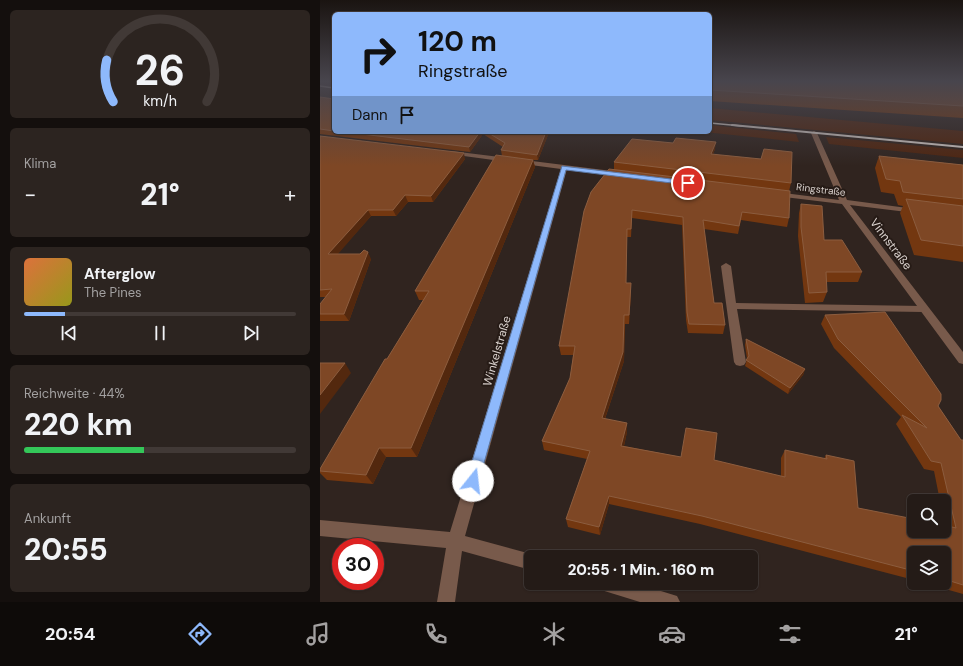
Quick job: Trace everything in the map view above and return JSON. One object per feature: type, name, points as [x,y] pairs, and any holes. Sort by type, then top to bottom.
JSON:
[{"type":"street","name":"Vinnstraße","points":[[814,133],[844,202],[923,309],[963,360]]},
{"type":"street","points":[[442,152],[626,175]]},
{"type":"street","name":"Winkelstraße","points":[[446,602],[455,541],[564,168]]},
{"type":"street","name":"Ringstraße","points":[[766,193],[926,213]]},
{"type":"street","points":[[726,266],[740,362]]},
{"type":"street","points":[[732,306],[923,309]]},
{"type":"street","points":[[320,528],[455,541],[524,560]]},
{"type":"street","points":[[629,590],[671,602]]},
{"type":"shaded area","points":[[712,109],[963,131],[963,144],[712,120]]},
{"type":"shaded area","points":[[712,125],[796,134],[799,142],[712,133]]},
{"type":"shaded area","points":[[826,137],[963,150],[963,158],[829,144]]},
{"type":"building","points":[[320,109],[332,109],[332,131],[320,129]]},
{"type":"building","points":[[362,134],[479,134],[469,147]]},
{"type":"building","points":[[490,134],[545,134],[537,155],[501,150],[505,143]]},
{"type":"building","points":[[320,136],[464,153],[431,196],[405,195],[393,210],[368,210],[328,254],[360,254],[364,250],[368,252],[344,314],[320,314],[320,304],[332,289],[320,290]]},
{"type":"building","points":[[676,138],[716,142],[711,154],[761,159],[764,149],[792,152],[791,183],[614,162],[632,139],[673,143]]},
{"type":"building","points":[[496,155],[533,160],[411,448],[379,448],[366,475],[320,471],[385,359],[387,359],[429,291],[415,291]]},
{"type":"building","points":[[879,156],[963,165],[963,199],[903,192],[900,181],[886,179]]},
{"type":"building","points":[[609,169],[790,191],[789,218],[742,212],[739,226],[703,220],[714,303],[722,303],[725,325],[689,324],[687,312],[683,217],[632,210],[631,229],[627,229],[626,283],[631,283],[629,315],[624,315],[623,352],[602,418],[627,423],[621,446],[681,457],[686,428],[717,433],[714,460],[785,477],[785,450],[827,459],[826,455],[854,461],[858,508],[907,518],[907,538],[951,538],[951,527],[956,528],[951,506],[951,494],[948,494],[941,463],[931,461],[902,415],[927,428],[838,339],[825,315],[885,312],[941,394],[941,400],[938,406],[961,440],[963,440],[963,585],[951,581],[951,546],[907,546],[907,569],[702,516],[609,496],[599,527],[566,519],[590,451],[542,441],[570,378],[575,346],[559,346],[584,211],[591,192]]},
{"type":"building","points":[[906,199],[963,206],[963,246],[921,240]]},
{"type":"building","points":[[801,204],[822,206],[824,240],[842,240],[862,272],[826,272],[827,292],[809,293],[801,227]]},
{"type":"building","points":[[746,339],[805,369],[790,388],[746,360],[749,356]]},
{"type":"building","points":[[320,363],[345,363],[320,395]]},
{"type":"railway","points":[[712,123],[742,126]]},
{"type":"railway","points":[[732,125],[963,147]]},
{"type":"route","points":[[473,481],[564,168],[688,183]]}]
